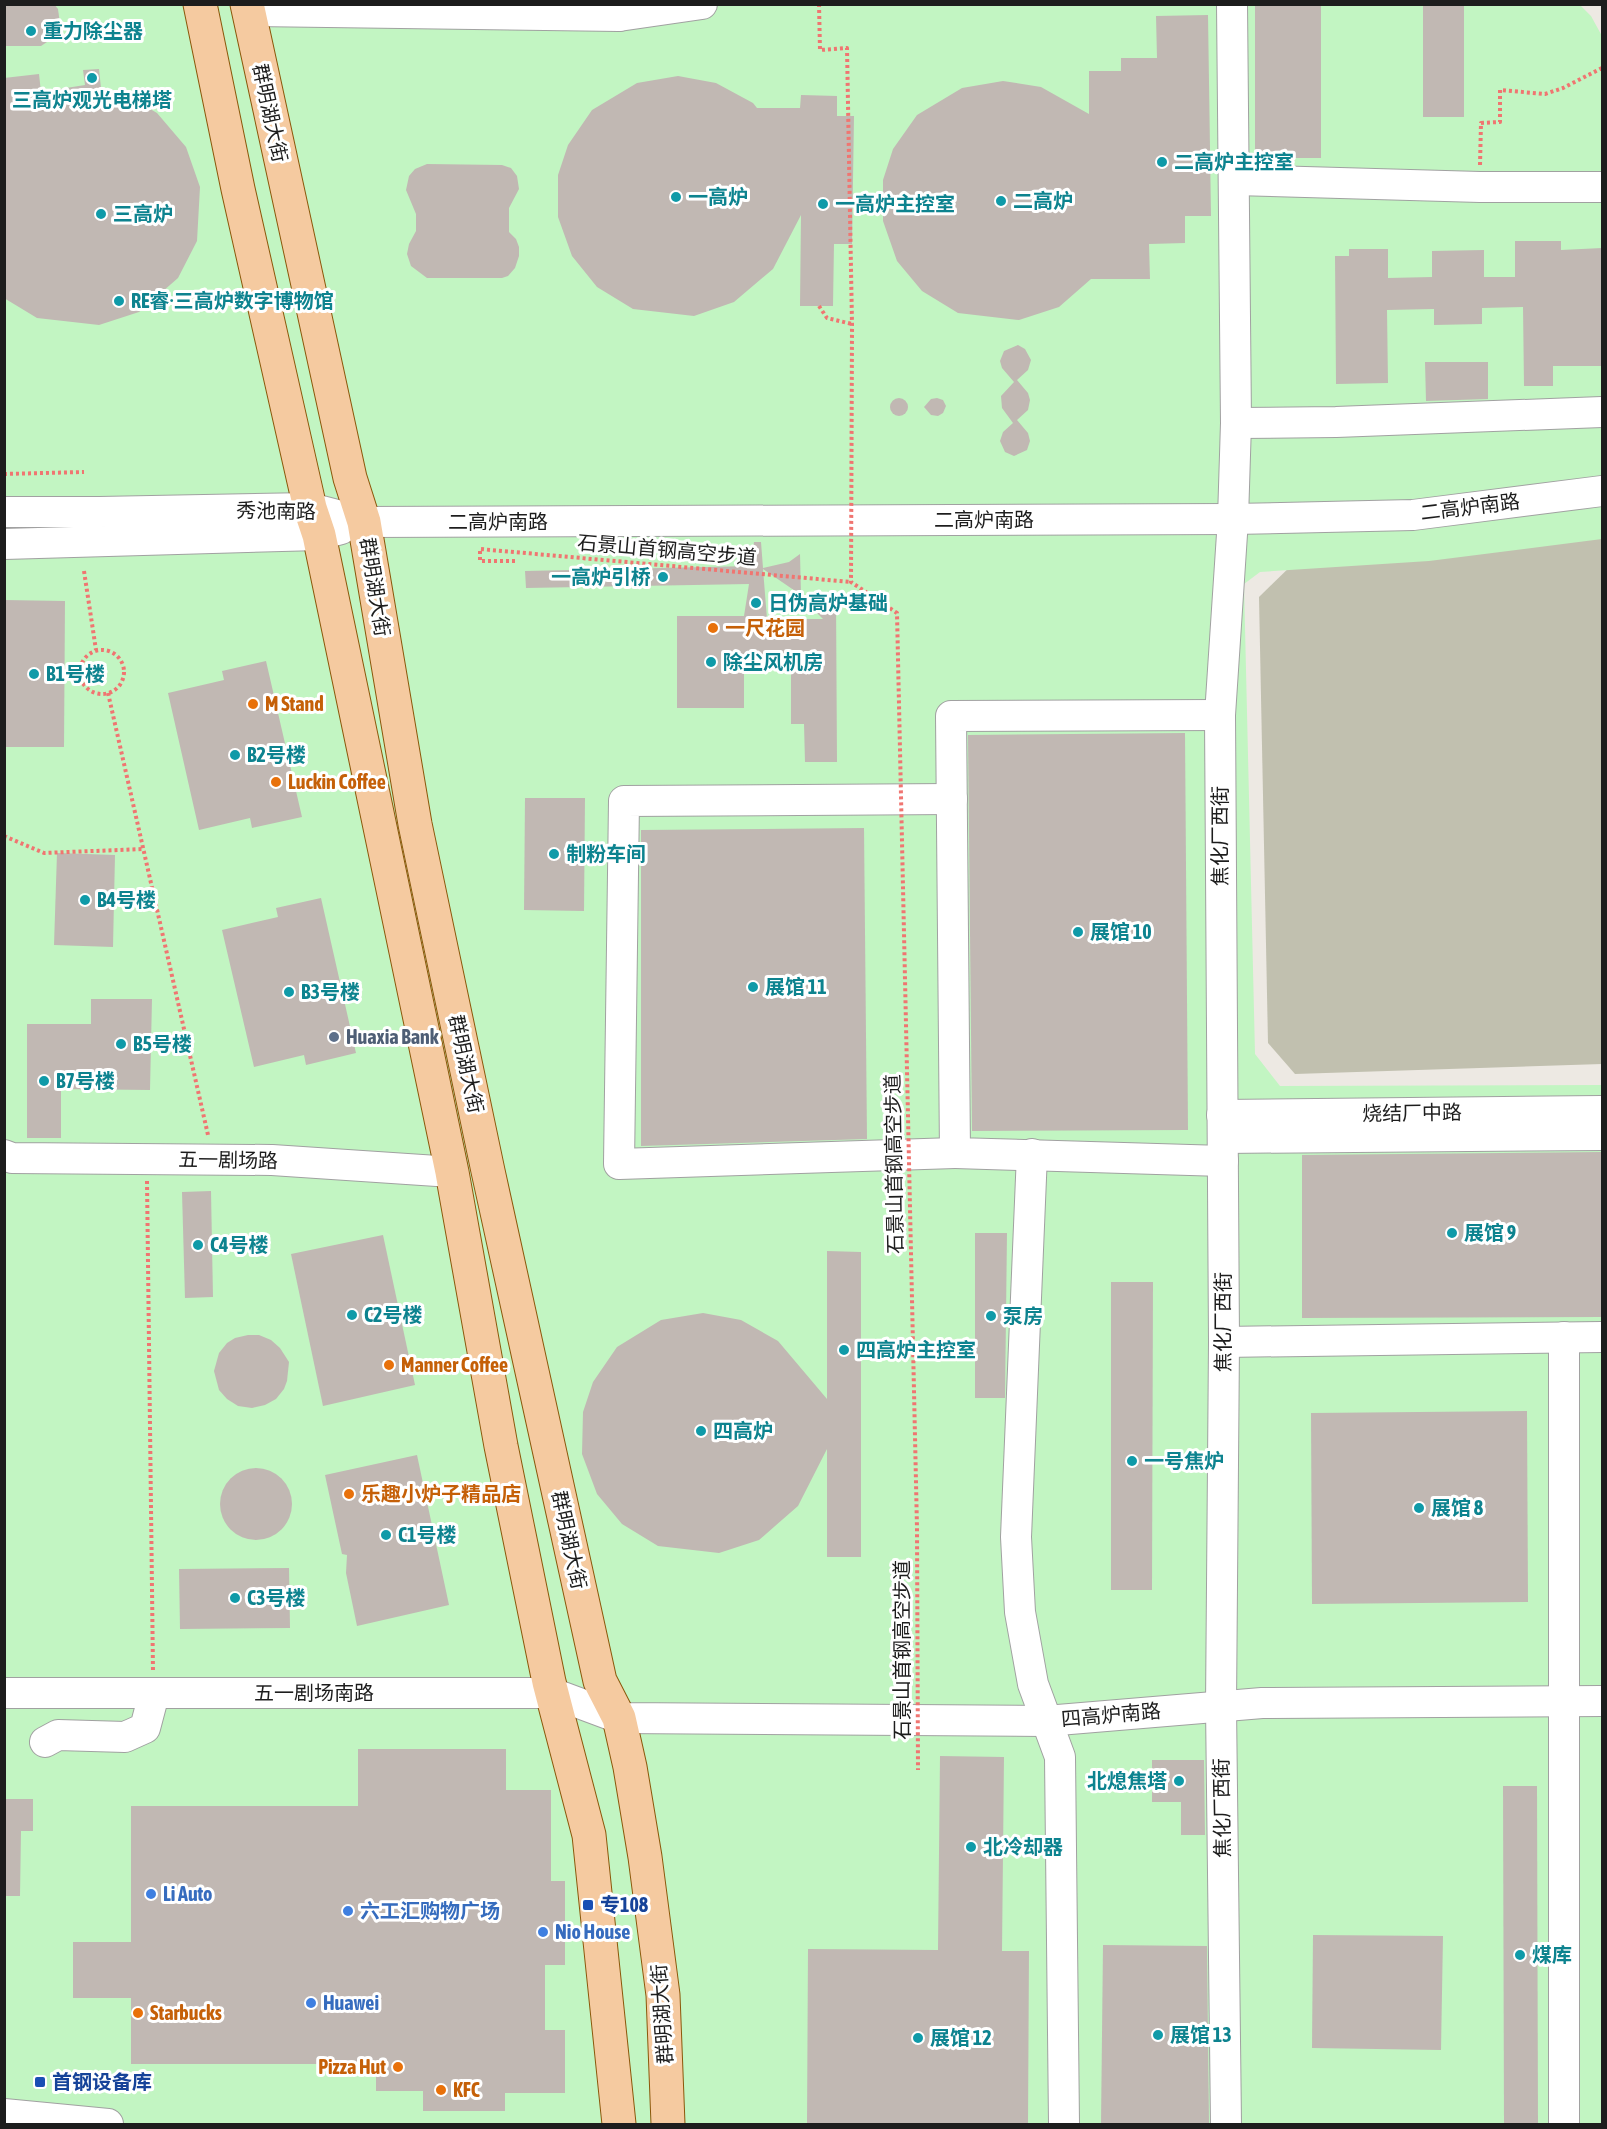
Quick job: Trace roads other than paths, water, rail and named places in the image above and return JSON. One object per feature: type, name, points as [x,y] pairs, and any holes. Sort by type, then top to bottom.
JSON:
[{"type":"main road","name":"群明湖大街","points":[[200,4],[315,521],[452,1172],[501,1446],[552,1693],[589,1835],[619,2124]]},
{"type":"main road","name":"群明湖大街","points":[[247,8],[350,478],[364,522],[415,824],[486,1160],[600,1681],[619,1718],[645,1857],[663,1995],[668,2124]]},
{"type":"street","points":[[247,8],[619,10],[702,4]]},
{"type":"street","name":"焦化厂西街","points":[[1226,2124],[1221,1706],[1224,1342],[1220,715],[1233,519],[1236,423],[1232,4]]},
{"type":"street","points":[[1235,180],[1480,187],[1602,187]]},
{"type":"street","points":[[1236,423],[1347,422],[1602,412]]},
{"type":"street","name":"二高炉南路","points":[[364,522],[1233,519],[1413,515],[1602,491]]},
{"type":"street","name":"秀池南路","points":[[4,512],[99,512],[364,522]]},
{"type":"street","name":"秀池南路","points":[[4,544],[315,521]]},
{"type":"street","points":[[956,1153],[951,716],[1220,715]]},
{"type":"street","points":[[952,799],[624,801],[619,1164],[956,1153],[1032,1154],[1222,1138]]},
{"type":"street","name":"烧结厂中路","points":[[1222,1138],[1602,1111]]},
{"type":"street","name":"烧结厂中路","points":[[1222,1138],[1602,1135]]},
{"type":"street","points":[[1032,1154],[1016,1537],[1020,1612],[1033,1684],[1060,1757],[1064,2124]]},
{"type":"street","name":"五一剧场路","points":[[4,1155],[12,1158],[272,1160],[452,1172]]},
{"type":"street","points":[[1564,1337],[1564,2124]]},
{"type":"street","points":[[1224,1342],[1602,1337]]},
{"type":"street","name":"五一剧场南路","points":[[4,1693],[552,1693],[619,1718]]},
{"type":"street","points":[[45,1742],[58,1735],[125,1737],[145,1728],[154,1694]]},
{"type":"street","name":"四高炉南路","points":[[619,1718],[1046,1721],[1262,1703],[1602,1701]]},
{"type":"street","points":[[4,2114],[108,2124]]},
{"type":"place","name":"重力除尘器","points":[[31,31]]},
{"type":"place","name":"三高炉观光电梯塔","points":[[92,78]]},
{"type":"place","name":"二高炉主控室","points":[[1162,162]]},
{"type":"place","name":"一高炉","points":[[676,197]]},
{"type":"place","name":"二高炉","points":[[1001,201]]},
{"type":"place","name":"一高炉主控室","points":[[823,204]]},
{"type":"place","name":"三高炉","points":[[101,214]]},
{"type":"place","name":"RE睿·三高炉数字博物馆","points":[[119,301]]},
{"type":"place","name":"一高炉引桥","points":[[663,577]]},
{"type":"place","name":"日伪高炉基础","points":[[756,603]]},
{"type":"place","name":"一尺花园","points":[[713,628]]},
{"type":"place","name":"除尘风机房","points":[[711,662]]},
{"type":"place","name":"B1号楼","points":[[34,674]]},
{"type":"place","name":"M Stand","points":[[253,704]]},
{"type":"place","name":"B2号楼","points":[[235,755]]},
{"type":"place","name":"Luckin Coffee","points":[[276,782]]},
{"type":"place","name":"制粉车间","points":[[554,854]]},
{"type":"place","name":"B4号楼","points":[[85,900]]},
{"type":"place","name":"展馆 10","points":[[1078,932]]},
{"type":"place","name":"展馆 11","points":[[753,987]]},
{"type":"place","name":"B3号楼","points":[[289,992]]},
{"type":"place","name":"Huaxia Bank","points":[[334,1037]]},
{"type":"place","name":"B5号楼","points":[[121,1044]]},
{"type":"place","name":"B7号楼","points":[[44,1081]]},
{"type":"place","name":"展馆 9","points":[[1452,1233]]},
{"type":"place","name":"C4号楼","points":[[198,1245]]},
{"type":"place","name":"C2号楼","points":[[352,1315]]},
{"type":"place","name":"泵房","points":[[991,1316]]},
{"type":"place","name":"四高炉主控室","points":[[844,1350]]},
{"type":"place","name":"Manner Coffee","points":[[389,1365]]},
{"type":"place","name":"四高炉","points":[[701,1431]]},
{"type":"place","name":"一号焦炉","points":[[1132,1461]]},
{"type":"place","name":"乐趣小炉子精品店","points":[[349,1494]]},
{"type":"place","name":"展馆 8","points":[[1419,1508]]},
{"type":"place","name":"C1号楼","points":[[386,1535]]},
{"type":"place","name":"C3号楼","points":[[235,1598]]},
{"type":"place","name":"北熄焦塔","points":[[1179,1781]]},
{"type":"place","name":"北冷却器","points":[[971,1847]]},
{"type":"place","name":"Li Auto","points":[[151,1894]]},
{"type":"place","name":"专108","points":[[588,1905]]},
{"type":"place","name":"六工汇购物广场","points":[[348,1911]]},
{"type":"place","name":"Nio House","points":[[543,1932]]},
{"type":"place","name":"煤库","points":[[1520,1955]]},
{"type":"place","name":"Huawei","points":[[311,2003]]},
{"type":"place","name":"Starbucks","points":[[138,2013]]},
{"type":"place","name":"展馆 13","points":[[1158,2035]]},
{"type":"place","name":"展馆 12","points":[[918,2038]]},
{"type":"place","name":"Pizza Hut","points":[[398,2067]]},
{"type":"place","name":"首钢设备库","points":[[40,2082]]},
{"type":"place","name":"KFC","points":[[441,2090]]}]
